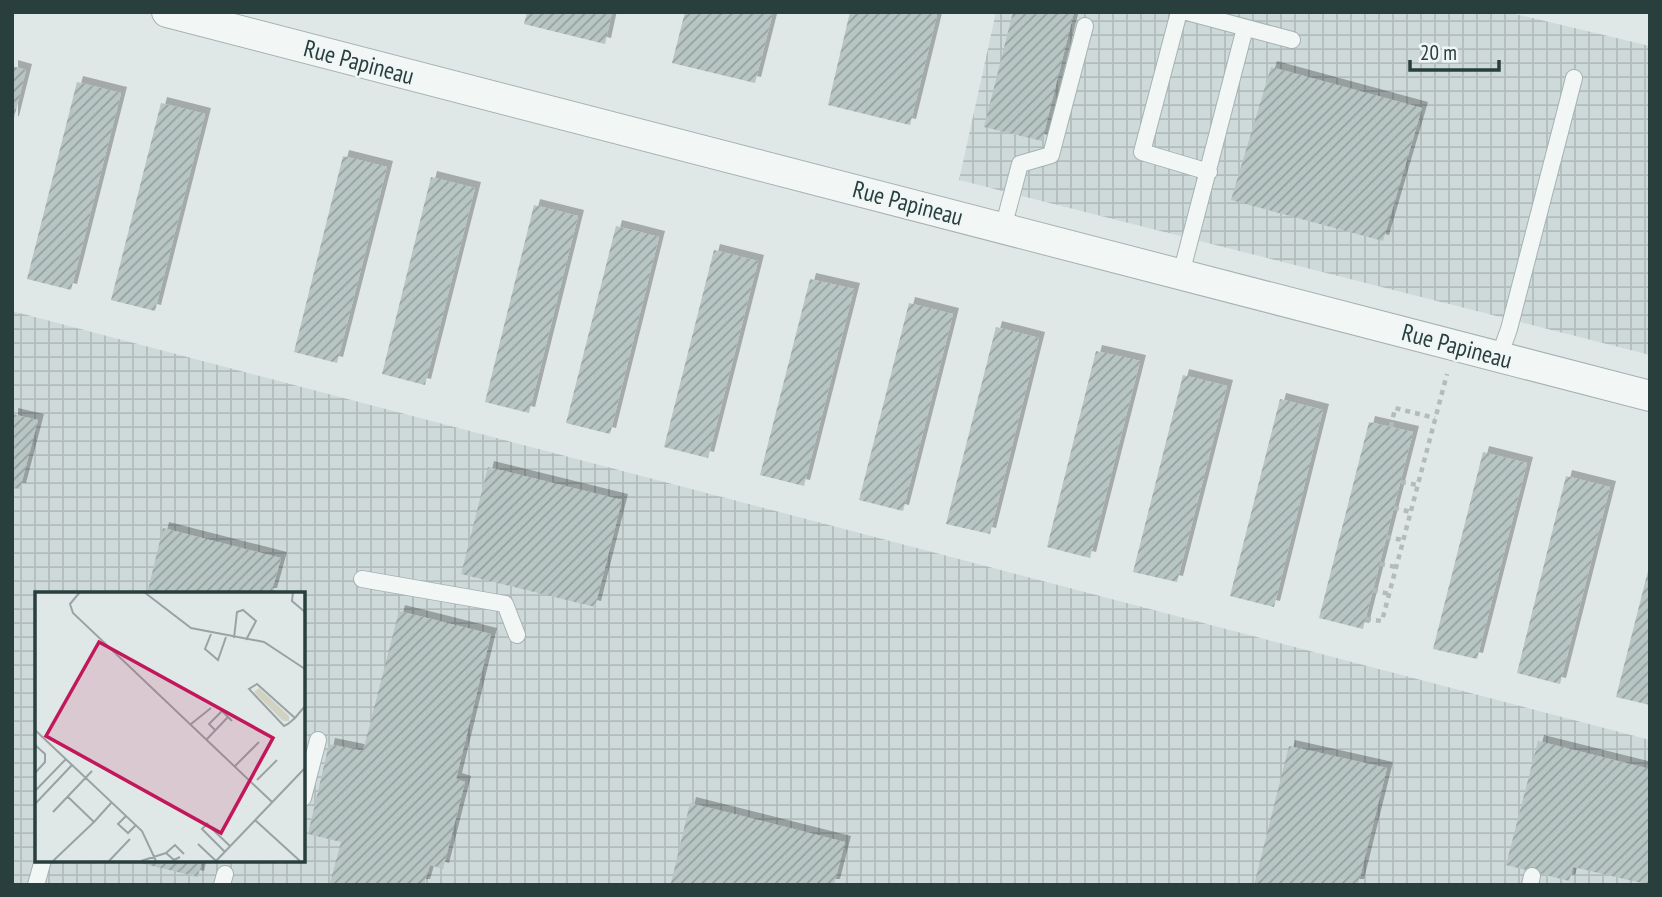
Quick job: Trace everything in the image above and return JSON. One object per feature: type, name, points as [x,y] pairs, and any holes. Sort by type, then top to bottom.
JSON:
[{"type":"street","name":"Rue Papineau","points":[[167,12],[1650,396]]},
{"type":"lane","points":[[1179,12],[1142,152],[1209,172]]},
{"type":"lane","points":[[1187,12],[1292,40]]},
{"type":"lane","points":[[1003,228],[1020,164],[1051,155],[1085,26]]},
{"type":"lane","points":[[1181,274],[1245,28]]},
{"type":"lane","points":[[1499,357],[1509,329],[1574,78]]},
{"type":"lane","points":[[362,579],[505,604],[517,635]]},
{"type":"lane","points":[[304,794],[318,740]]},
{"type":"lane","points":[[36,885],[42,862]]},
{"type":"path","points":[[1366,619],[1382,621],[1455,346]]},
{"type":"path","points":[[1391,427],[1395,408],[1435,418]]},
{"type":"path","points":[[1401,482],[1418,485]]},
{"type":"path","points":[[1394,508],[1411,512]]},
{"type":"path","points":[[1386,537],[1403,540]]},
{"type":"path","points":[[1380,564],[1396,567]]},
{"type":"path","points":[[1373,590],[1389,594]]},
{"type":"shaded area","points":[[996,12],[1507,12],[1650,46],[1650,355],[959,180]]},
{"type":"shaded area","points":[[12,311],[1650,740],[1650,885],[12,885]]},
{"type":"building","points":[[527,12],[612,12],[605,44],[524,24]]},
{"type":"building","points":[[685,12],[773,12],[755,83],[672,63]]},
{"type":"building","points":[[850,12],[926,12],[937,15],[910,125],[828,105]]},
{"type":"building","points":[[1013,12],[1074,12],[1042,141],[984,127]]},
{"type":"building","points":[[12,66],[26,70],[13,122],[12,122]]},
{"type":"building","points":[[1271,67],[1422,108],[1383,241],[1231,200]]},
{"type":"building","points":[[77,82],[121,93],[71,290],[27,279]]},
{"type":"building","points":[[161,103],[205,114],[155,311],[111,300]]},
{"type":"building","points":[[343,156],[387,167],[337,363],[294,352]]},
{"type":"building","points":[[431,177],[475,188],[425,385],[382,374]]},
{"type":"building","points":[[534,205],[578,216],[529,413],[485,402]]},
{"type":"building","points":[[616,226],[659,237],[610,434],[566,423]]},
{"type":"building","points":[[714,250],[758,261],[708,458],[664,447]]},
{"type":"building","points":[[810,279],[854,289],[804,486],[760,475]]},
{"type":"building","points":[[909,303],[953,314],[903,511],[859,500]]},
{"type":"building","points":[[996,327],[1039,338],[990,534],[946,524]]},
{"type":"building","points":[[1096,351],[1140,361],[1090,558],[1047,547]]},
{"type":"building","points":[[1183,375],[1227,386],[1177,582],[1133,572]]},
{"type":"building","points":[[1280,399],[1323,410],[1274,607],[1230,596]]},
{"type":"building","points":[[12,414],[38,420],[20,489],[12,488]]},
{"type":"building","points":[[1369,422],[1413,432],[1363,629],[1319,618]]},
{"type":"building","points":[[1483,452],[1527,463],[1477,659],[1433,649]]},
{"type":"building","points":[[488,467],[622,500],[595,607],[461,574]]},
{"type":"building","points":[[1566,476],[1610,487],[1560,684],[1517,673]]},
{"type":"building","points":[[163,528],[281,558],[272,592],[147,592]]},
{"type":"building","points":[[1650,567],[1650,705],[1616,697]]},
{"type":"building","points":[[399,611],[491,634],[456,779],[465,782],[443,869],[430,865],[424,885],[338,885],[330,883],[341,842],[308,834],[329,744],[363,751]]},
{"type":"building","points":[[1538,741],[1650,769],[1650,885],[1573,867],[1569,881],[1506,865]]},
{"type":"building","points":[[1289,746],[1387,768],[1358,885],[1254,885]]},
{"type":"building","points":[[690,803],[845,842],[834,885],[671,883]]},
{"type":"building","points":[[136,862],[202,862],[198,877]]}]
